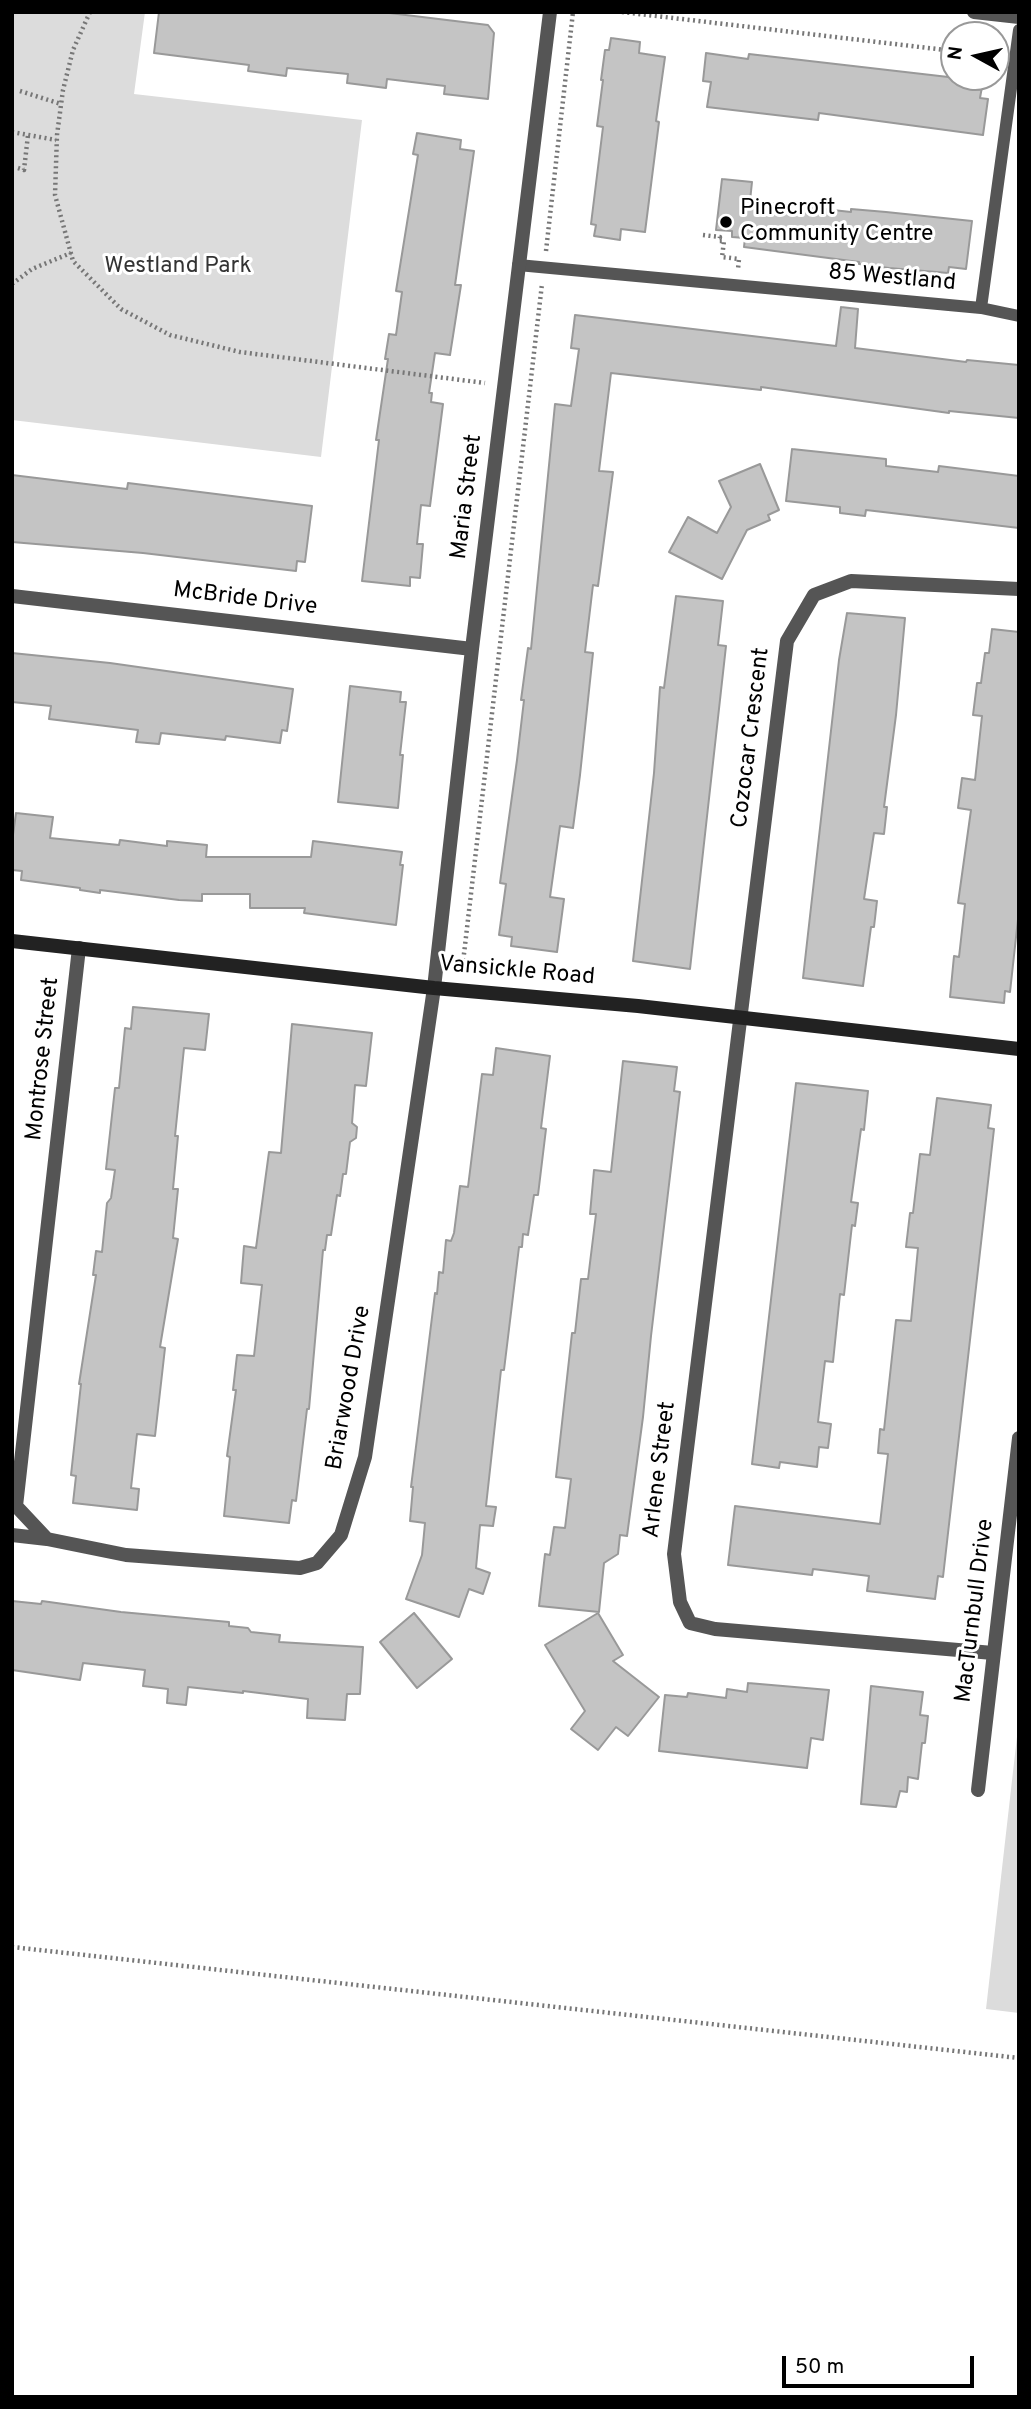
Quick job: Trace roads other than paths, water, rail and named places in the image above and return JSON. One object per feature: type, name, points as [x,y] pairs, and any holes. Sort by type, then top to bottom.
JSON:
[{"type":"street","name":"Maria Street","points":[[434,988],[472,649],[550,12]]},
{"type":"street","points":[[974,12],[1019,17]]},
{"type":"street","name":"Cozocar Crescent","points":[[741,1017],[787,641],[814,594],[851,581],[1019,589]]},
{"type":"street","name":"McBride Drive","points":[[12,596],[472,649]]},
{"type":"street","name":"Vansickle Road","points":[[12,941],[434,988],[741,1017],[1019,1049]]},
{"type":"street","name":"Montrose Street","points":[[47,1539],[16,1506],[79,948]]},
{"type":"street","name":"Briarwood Drive","points":[[12,1535],[47,1539],[126,1555],[300,1568],[317,1563],[341,1535],[365,1457],[434,988]]},
{"type":"street","name":"Arlene Street","points":[[741,1017],[674,1554],[680,1602],[690,1623],[715,1629],[993,1653]]},
{"type":"street","name":"MacTurnbull Drive","points":[[978,1790],[1019,1438]]},
{"type":"lane","name":"85 Westland","points":[[519,265],[981,308],[1019,30]]},
{"type":"lane","points":[[981,308],[1019,316]]},
{"type":"place","name":"Pinecroft Community Centre","points":[[726,222]]},
{"type":"park label","name":"Westland Park","points":[[178,267]]}]
